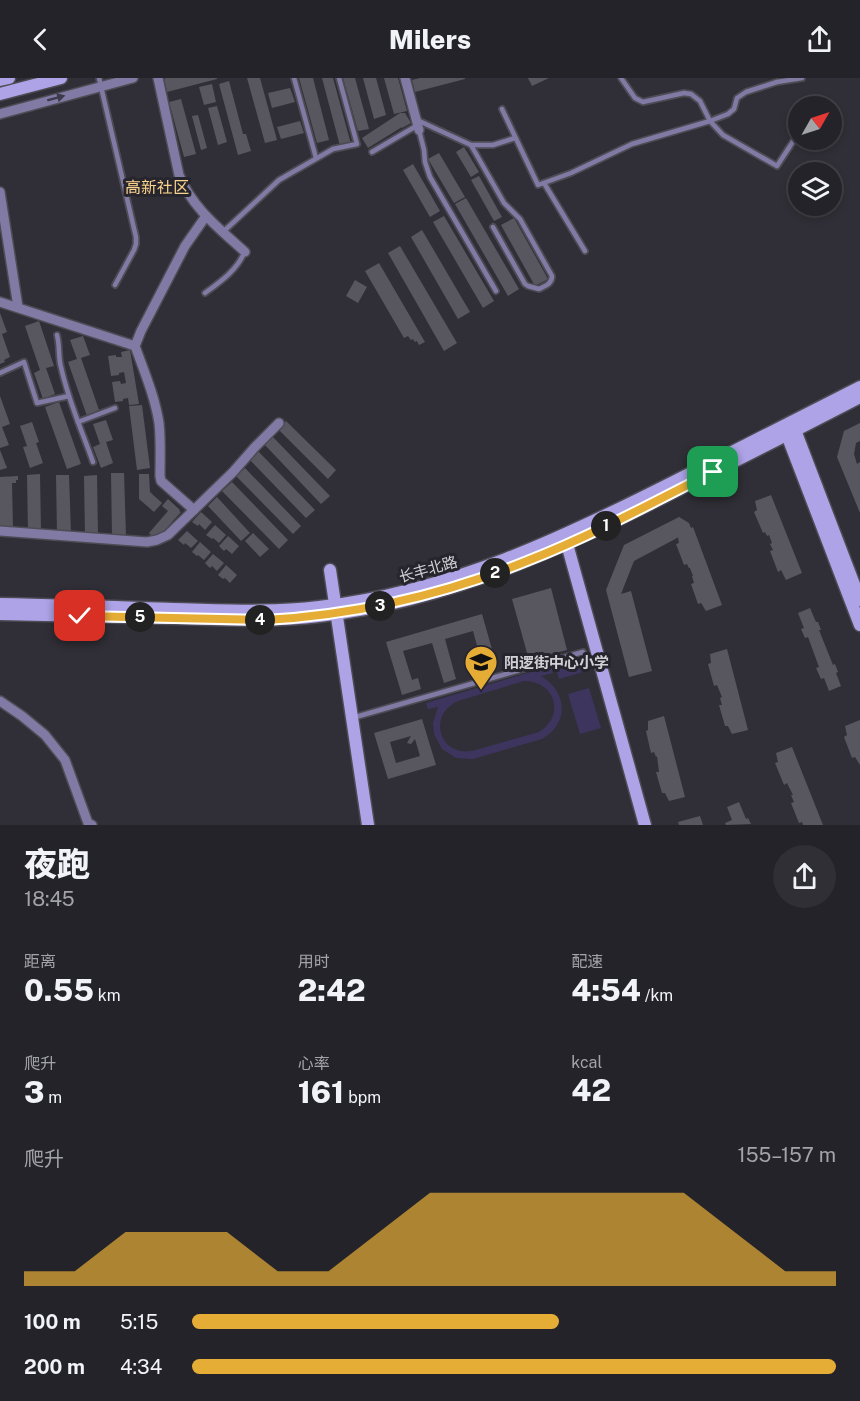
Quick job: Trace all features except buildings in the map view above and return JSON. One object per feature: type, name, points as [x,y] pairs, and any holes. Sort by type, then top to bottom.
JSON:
[{"type":"street","points":[[0,80],[9,78]]},
{"type":"street","points":[[0,94],[60,78]]},
{"type":"street","points":[[0,114],[100,82],[132,78]]},
{"type":"street","points":[[158,78],[179,175],[188,193],[206,216],[245,252]]},
{"type":"street","points":[[405,78],[418,125]]},
{"type":"street","points":[[0,192],[18,308]]},
{"type":"street","points":[[194,510],[161,481],[159,476],[160,435],[157,412],[135,346],[185,246],[206,216]]},
{"type":"street","points":[[0,302],[135,346]]},
{"type":"street","name":"长丰北路","points":[[0,604],[265,611],[332,610],[376,607],[437,592],[499,572],[567,544],[640,509],[860,387]]},
{"type":"street","name":"长丰北路","points":[[0,614],[265,620],[332,610],[465,574],[522,554],[860,397]]},
{"type":"street","points":[[0,531],[152,541],[168,535],[233,472],[279,423]]},
{"type":"street","points":[[789,428],[860,600]]},
{"type":"street","points":[[789,428],[860,625]]},
{"type":"street","points":[[567,544],[645,825]]},
{"type":"street","points":[[327,570],[362,825]]},
{"type":"street","points":[[332,610],[352,718],[368,825]]},
{"type":"street","points":[[0,701],[39,730],[65,760],[88,823],[92,825]]},
{"type":"lane","points":[[294,78],[316,158]]},
{"type":"lane","points":[[223,232],[279,180],[333,148],[357,144],[339,78]]},
{"type":"lane","points":[[621,78],[638,101],[652,101],[684,93],[691,94],[700,101],[710,121],[723,135],[777,166],[788,149]]},
{"type":"lane","points":[[502,109],[538,185],[571,173],[632,144],[710,121],[734,109],[737,98],[746,92],[777,82],[802,78]]},
{"type":"lane","points":[[100,82],[136,237],[134,250],[115,285]]},
{"type":"lane","points":[[418,125],[471,145],[493,146],[515,138]]},
{"type":"lane","points":[[372,152],[418,125]]},
{"type":"lane","points":[[418,125],[430,177],[496,291]]},
{"type":"lane","points":[[471,145],[504,203],[520,219],[552,276],[550,283],[539,289],[525,284],[493,227]]},
{"type":"lane","points":[[544,183],[585,251]]},
{"type":"lane","points":[[205,293],[232,271],[245,252]]},
{"type":"lane","points":[[57,335],[60,345],[60,364],[69,396],[93,462]]},
{"type":"lane","points":[[0,373],[24,362],[37,403],[69,396]]},
{"type":"lane","points":[[78,422],[115,408]]},
{"type":"lane","points":[[352,718],[583,651]]},
{"type":"shaded area","points":[[586,657],[590,670],[559,679],[555,665]]},
{"type":"shaded area","points":[[551,666],[553,673],[541,676],[556,690],[562,708],[557,725],[542,739],[473,759],[456,758],[442,749],[434,734],[433,723],[438,707],[428,709],[426,703]],"holes":[[[524,681],[535,682],[549,693],[554,708],[552,717],[539,732],[472,751],[461,751],[445,741],[440,724],[442,715],[448,707],[458,701]]]},
{"type":"shaded area","points":[[589,688],[601,728],[580,734],[568,694]]},
{"type":"place","name":"阳逻街中心小学","points":[[481,691]]},
{"type":"district","name":"高新社区","points":[[157,187]]},
{"type":"route","points":[[80,616],[292,619],[405,601],[468,583],[552,551],[713,472]]}]
